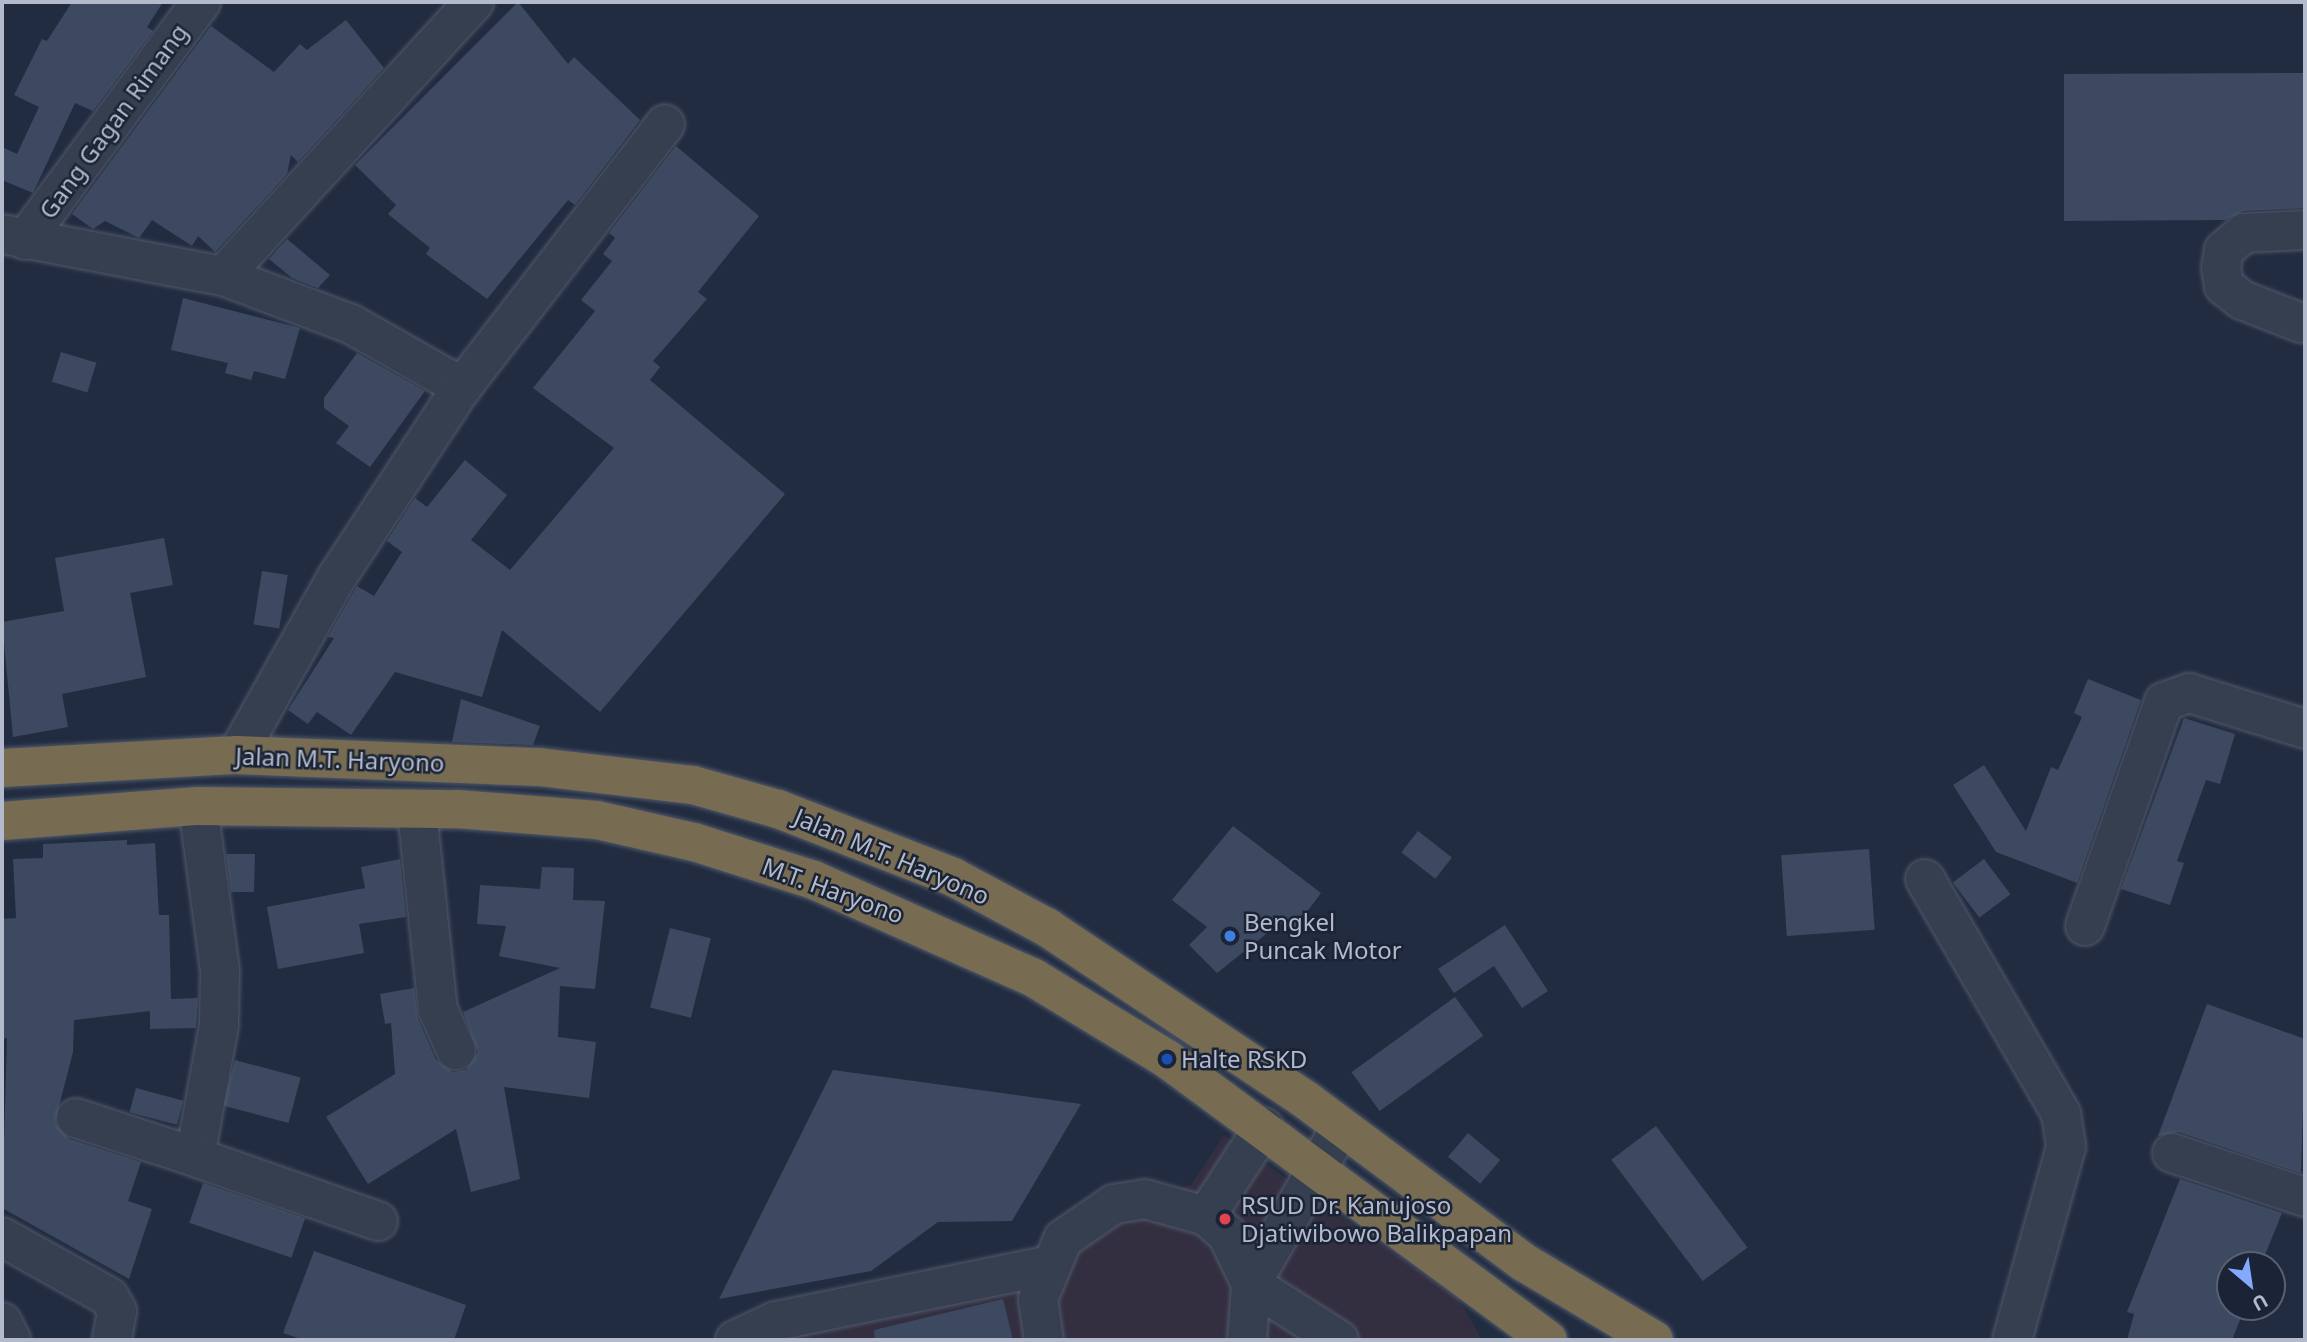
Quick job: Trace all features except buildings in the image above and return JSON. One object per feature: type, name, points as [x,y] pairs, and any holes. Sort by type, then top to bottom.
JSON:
[{"type":"highway","name":"Jalan M.T. Haryono","points":[[2,768],[237,755],[539,766],[693,785],[778,808],[953,877],[1048,928],[1341,1127],[1525,1263],[1654,1340]]},
{"type":"highway","name":"Jalan M.T. Haryono","points":[[2,821],[198,806],[283,807]]},
{"type":"highway","name":"M.T. Haryono","points":[[283,807],[597,820],[694,842],[814,880],[1034,978],[1264,1127],[1318,1166]]},
{"type":"highway","points":[[1318,1166],[1548,1340]]},
{"type":"street","name":"Gang Gagan Rimang","points":[[13,237],[201,2]]},
{"type":"street","points":[[223,276],[474,2]]},
{"type":"street","points":[[237,755],[337,577],[461,387],[665,124]]},
{"type":"street","points":[[2301,323],[2242,300],[2224,286],[2221,268],[2224,250],[2244,233],[2305,230]]},
{"type":"street","points":[[13,237],[223,276],[351,324],[461,387]]},
{"type":"street","points":[[2085,926],[2164,702],[2189,693],[2305,729]]},
{"type":"street","points":[[195,1157],[219,1025],[220,971],[198,806]]},
{"type":"street","points":[[417,811],[438,1010],[456,1049]]},
{"type":"street","points":[[1925,879],[2061,1114],[2066,1147],[2012,1340]]},
{"type":"street","points":[[76,1118],[378,1221]]},
{"type":"street","points":[[1206,1216],[1264,1127]]},
{"type":"street","points":[[1251,1284],[1341,1127]]},
{"type":"street","points":[[2172,1153],[2305,1196]]},
{"type":"street","points":[[1044,1340],[1038,1299],[1046,1266],[1086,1218],[1114,1204],[1145,1199],[1206,1216],[1242,1258],[1251,1284],[1247,1340]]},
{"type":"street","points":[[2,1237],[109,1297],[117,1311],[112,1340]]},
{"type":"street","points":[[735,1340],[776,1321],[1046,1266]]},
{"type":"street","points":[[1251,1284],[1339,1340]]},
{"type":"street","points":[[2,1322],[11,1340]]},
{"type":"shaded area","name":"RSUD Dr. Kanujoso Djatiwibowo Balikpapan","points":[[1224,1135],[1458,1298],[1482,1340],[719,1340],[1019,1254],[1192,1184]]},
{"type":"place","name":"Bengkel Puncak Motor","points":[[1230,936]]},
{"type":"place","name":"Halte RSKD","points":[[1167,1059]]},
{"type":"place","name":"RSUD Dr. Kanujoso Djatiwibowo Balikpapan","points":[[1225,1219]]}]
